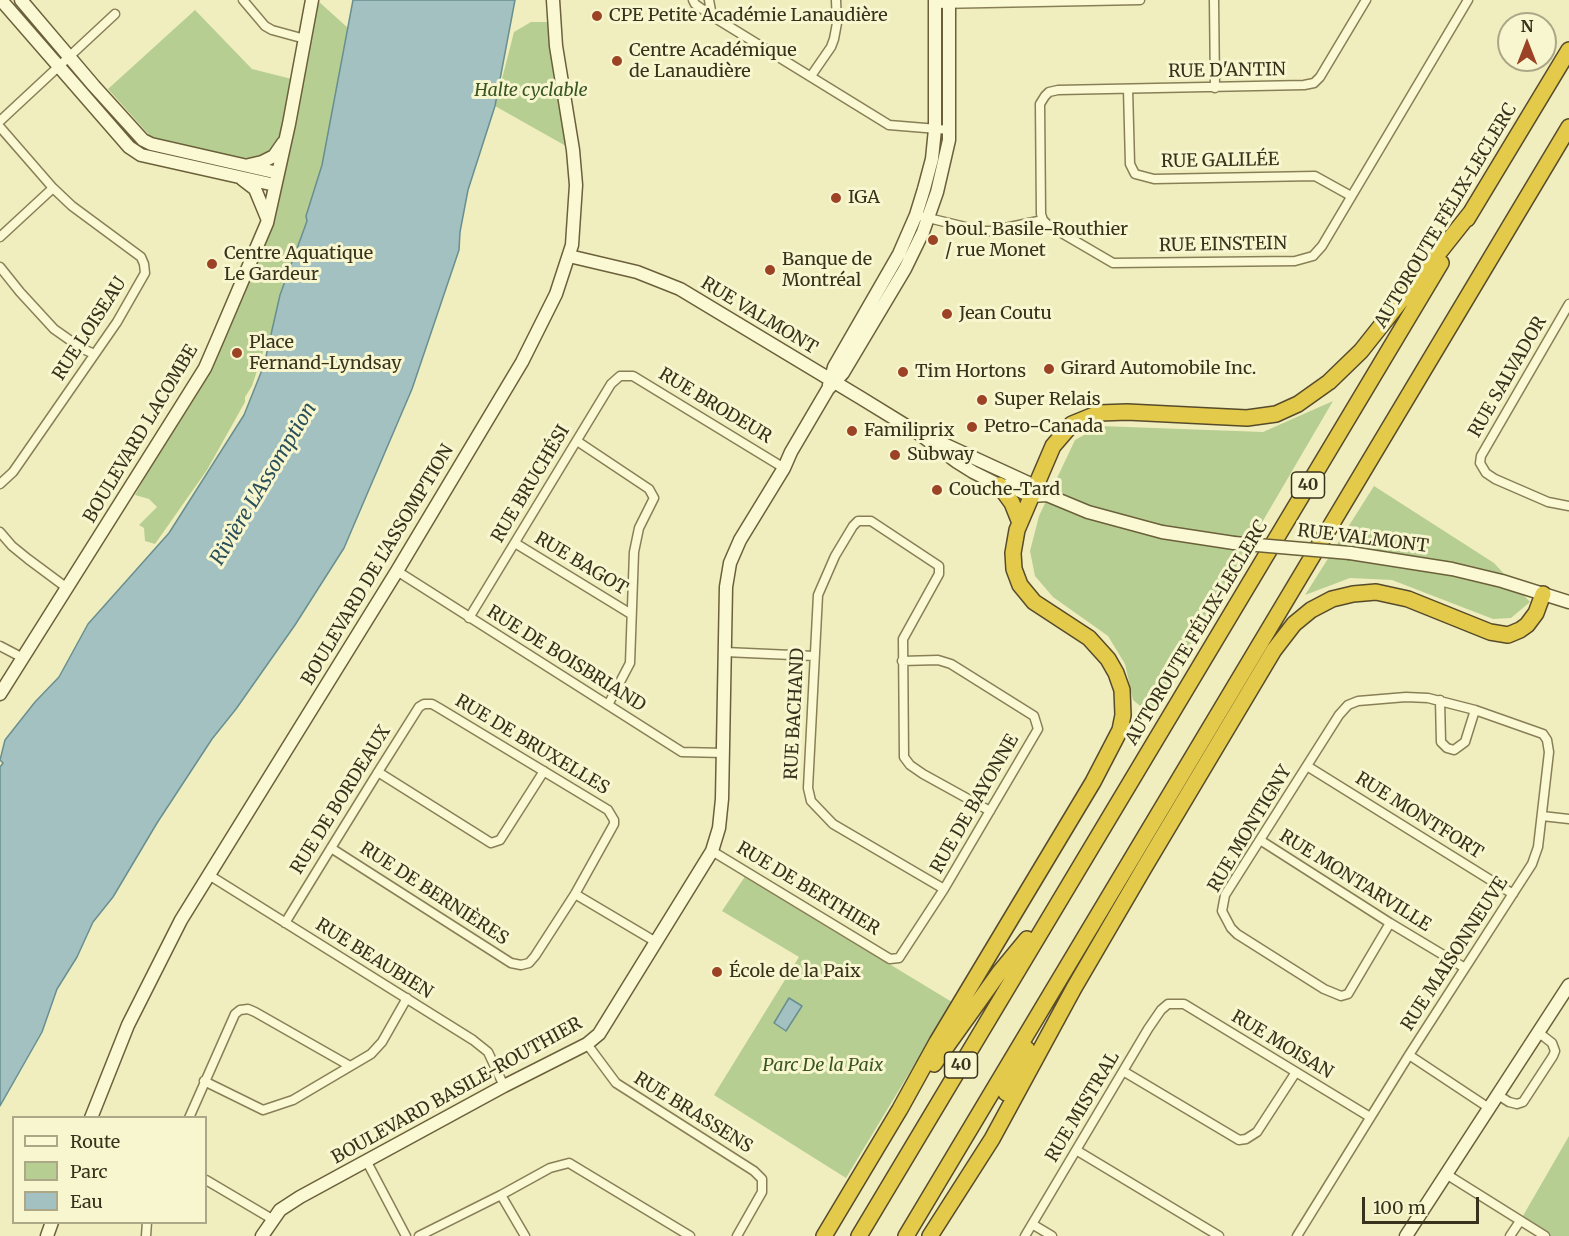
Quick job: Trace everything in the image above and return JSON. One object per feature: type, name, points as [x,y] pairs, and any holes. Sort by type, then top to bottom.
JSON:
[{"type":"highway","name":"AUTOROUTE FÉLIX-LECLERC","points":[[859,1236],[1569,50]]},
{"type":"highway","name":"40","points":[[906,1236],[1569,127]]},
{"type":"highway","points":[[824,1236],[1093,782],[1111,750],[1121,723],[1122,690],[1108,659],[1089,638],[1034,602],[1020,585],[1014,569],[1012,558],[1020,523],[1053,446],[1063,432],[1079,420],[1094,414],[1127,412],[1247,418],[1276,414],[1304,400],[1329,382],[1361,351],[1472,211]]},
{"type":"highway","points":[[999,485],[1012,503],[1020,523]]},
{"type":"highway","points":[[930,1236],[996,1132],[1137,878],[1274,650],[1294,624],[1311,610],[1325,603],[1353,594],[1376,592],[1408,599],[1484,630],[1508,635],[1520,630],[1530,622],[1544,594]]},
{"type":"highway","points":[[900,1109],[999,974],[1063,894]]},
{"type":"highway","points":[[930,1236],[1011,1082],[1071,958]]},
{"type":"street","points":[[1,0],[129,147],[141,155],[277,179]]},
{"type":"street","points":[[21,0],[143,140],[241,171],[255,189],[267,220]]},
{"type":"street","points":[[243,0],[265,26],[305,39]]},
{"type":"street","name":"BOULEVARD LACOMBE","points":[[0,694],[205,368],[267,220],[286,138],[312,0]]},
{"type":"street","name":"BOULEVARD DE L'ASSOMPTION","points":[[92,1116],[128,1025],[181,920],[397,571],[535,339],[556,294],[569,256],[574,212],[575,172],[553,22],[553,0]]},
{"type":"street","points":[[693,0],[712,16],[889,125],[950,130]]},
{"type":"street","points":[[709,0],[712,16]]},
{"type":"street","points":[[811,76],[834,39],[837,23],[836,0]]},
{"type":"street","points":[[935,2],[1140,0]]},
{"type":"street","points":[[1214,0],[1215,87]]},
{"type":"street","name":"RUE D'ANTIN","points":[[1043,220],[1041,214],[1040,104],[1045,96],[1058,90],[1314,83],[1320,77],[1366,0]]},
{"type":"street","name":"RUE EINSTEIN","points":[[1043,220],[1113,263],[1295,261],[1313,256],[1322,246],[1468,0]]},
{"type":"street","name":"BOULEVARD BASILE-ROUTHIER","points":[[922,216],[935,129],[935,2]]},
{"type":"street","name":"BOULEVARD BASILE-ROUTHIER","points":[[262,1236],[280,1210],[300,1197],[504,1086],[587,1044],[599,1035],[712,850],[719,828],[724,753],[726,587],[730,562],[740,540],[831,384],[836,364],[940,183],[950,130],[949,2]]},
{"type":"street","points":[[0,121],[115,14]]},
{"type":"street","name":"RUE GALILÉE","points":[[1128,89],[1130,164],[1135,174],[1154,179],[1315,176],[1351,196]]},
{"type":"street","name":"RUE LOISEAU","points":[[0,127],[53,188],[94,224],[141,257],[145,273],[131,299],[13,472],[0,484]]},
{"type":"street","points":[[241,171],[274,156],[286,138]]},
{"type":"street","points":[[0,237],[53,188]]},
{"type":"street","points":[[922,216],[982,231],[1043,220]]},
{"type":"street","name":"RUE VALMONT","points":[[569,256],[637,272],[665,282],[695,297],[831,384],[918,433],[1033,491]]},
{"type":"street","points":[[0,267],[54,329],[81,348],[94,354]]},
{"type":"street","name":"RUE SALVADOR","points":[[1569,304],[1481,456],[1483,469],[1495,480],[1527,494],[1569,506]]},
{"type":"street","name":"RUE BRUCHÉSI","points":[[469,618],[611,384],[620,376],[627,376]]},
{"type":"street","name":"RUE BRODEUR","points":[[627,376],[633,376],[784,468]]},
{"type":"street","name":"RUE VALMONT","points":[[918,433],[957,462],[999,485],[1047,495],[1088,512],[1143,527],[1234,543],[1350,553],[1452,569],[1569,602]]},
{"type":"street","points":[[577,441],[649,489],[654,498],[637,534],[630,663],[608,705]]},
{"type":"street","name":"RUE BACHAND","points":[[902,661],[903,639],[939,574],[939,566],[877,524],[865,520],[858,521],[835,556],[818,595],[808,788],[811,801],[833,824],[945,889]]},
{"type":"street","points":[[0,532],[28,560],[67,588]]},
{"type":"street","name":"RUE BAGOT","points":[[515,543],[631,614]]},
{"type":"street","name":"RUE DE BOISBRIAND","points":[[397,571],[681,752],[724,753]]},
{"type":"street","points":[[0,646],[23,658]]},
{"type":"street","points":[[725,652],[814,656]]},
{"type":"street","name":"RUE DE BAYONNE","points":[[887,957],[894,959],[902,955],[945,889],[1038,729],[1034,716],[951,664],[938,660],[902,661]]},
{"type":"street","points":[[902,661],[904,757],[910,765],[923,774],[990,811]]},
{"type":"street","name":"RUE MAISONNEUVE","points":[[1297,1236],[1535,856],[1549,752],[1547,740],[1543,734],[1440,700],[1406,697],[1372,699],[1348,705],[1339,715]]},
{"type":"street","points":[[1440,700],[1441,742],[1447,748],[1454,750],[1465,742],[1475,710]]},
{"type":"street","name":"RUE DE BRUXELLES","points":[[432,704],[608,810],[613,816],[614,824],[575,894]]},
{"type":"street","name":"RUE DE BORDEAUX","points":[[285,923],[419,707],[432,704]]},
{"type":"street","name":"RUE MONTIGNY","points":[[1339,715],[1225,895],[1222,910],[1231,928],[1247,940],[1324,989],[1341,996],[1348,994],[1390,923]]},
{"type":"street","name":"RUE MONTFORT","points":[[1307,766],[1513,894]]},
{"type":"street","points":[[378,772],[491,843],[500,840],[544,771]]},
{"type":"street","points":[[1542,816],[1569,819]]},
{"type":"street","name":"RUE MONTARVILLE","points":[[1260,840],[1465,968]]},
{"type":"street","name":"RUE DE BERNIÈRES","points":[[331,848],[511,963],[521,965],[529,963],[536,956],[575,894]]},
{"type":"street","name":"RUE DE BERTHIER","points":[[712,850],[887,957]]},
{"type":"street","name":"RUE BEAUBIEN","points":[[209,875],[473,1040],[488,1052],[504,1086]]},
{"type":"street","points":[[575,894],[656,942]]},
{"type":"street","points":[[1406,1236],[1569,985]]},
{"type":"street","points":[[204,1081],[263,1110],[293,1100],[371,1054],[382,1042],[407,998]]},
{"type":"street","name":"RUE MISTRAL","points":[[1024,1236],[1161,1010],[1168,1004],[1176,1003]]},
{"type":"street","name":"RUE MOISAN","points":[[1176,1003],[1184,1004],[1370,1118]]},
{"type":"street","points":[[190,1116],[235,1014],[240,1010],[255,1012],[350,1066]]},
{"type":"street","points":[[1498,1095],[1509,1102],[1517,1104],[1523,1102],[1553,1056],[1555,1047],[1538,1032]]},
{"type":"street","name":"RUE BRASSENS","points":[[587,1044],[616,1083],[754,1171],[762,1179],[762,1192],[736,1236]]},
{"type":"street","points":[[1409,1055],[1489,1108]]},
{"type":"street","points":[[1123,1071],[1239,1140],[1246,1139],[1257,1132],[1296,1072]]},
{"type":"street","points":[[1076,1150],[1219,1236]]},
{"type":"street","points":[[367,1162],[406,1236]]},
{"type":"street","points":[[419,1236],[550,1168],[569,1163],[690,1236]]},
{"type":"street","points":[[1446,1174],[1545,1236]]},
{"type":"street","points":[[207,1181],[272,1219]]},
{"type":"street","points":[[501,1195],[525,1236]]},
{"type":"street","points":[[1510,1236],[1520,1221]]},
{"type":"street","points":[[1032,1224],[1052,1236]]},
{"type":"green space","points":[[317,0],[348,28],[322,165],[277,321],[267,340],[245,402],[207,470],[155,544],[145,541],[144,528],[139,525],[157,507],[149,499],[135,495],[205,368],[267,223],[285,130],[269,152],[243,161],[151,137],[108,89],[195,10],[252,69],[292,79]]},
{"type":"green space","name":"Halte cyclable","points":[[531,22],[553,22],[573,150],[495,106],[514,32]]},
{"type":"green space","points":[[1333,401],[1150,714],[1133,700],[1125,664],[1108,636],[1053,597],[1035,576],[1030,551],[1039,516],[1075,440],[1100,426],[1263,432]]},
{"type":"green space","points":[[1374,486],[1494,563],[1530,602],[1511,618],[1493,619],[1392,580],[1350,578],[1305,595]]},
{"type":"green space","name":"Parc De la Paix","points":[[748,872],[952,1002],[846,1178],[714,1095],[799,957],[722,911]]},
{"type":"green space","points":[[1569,1136],[1569,1236],[1546,1236],[1520,1221]]},
{"type":"water","name":"Rivière L'Assomption","points":[[353,0],[515,0],[495,106],[468,190],[459,250],[412,389],[344,548],[295,625],[212,739],[157,823],[113,897],[93,922],[77,957],[57,989],[42,1032],[0,1106],[0,767],[3,763],[0,760],[5,740],[35,702],[59,677],[88,624],[169,533],[244,415],[264,365],[280,295],[307,221],[306,216],[322,165]]},
{"type":"water","points":[[789,998],[802,1006],[786,1031],[774,1023]]},
{"type":"place","name":"CPE Petite Académie Lanaudière","points":[[597,16]]},
{"type":"place","name":"Centre Académique de Lanaudière","points":[[617,61]]},
{"type":"place","name":"IGA","points":[[836,198]]},
{"type":"place","name":"boul. Basile-Routhier / rue Monet","points":[[933,240]]},
{"type":"place","name":"Centre Aquatique Le Gardeur","points":[[212,264]]},
{"type":"place","name":"Banque de Montréal","points":[[770,270]]},
{"type":"place","name":"Jean Coutu","points":[[947,314]]},
{"type":"place","name":"Place Fernand-Lyndsay","points":[[237,353]]},
{"type":"place","name":"Girard Automobile Inc.","points":[[1049,369]]},
{"type":"place","name":"Tim Hortons","points":[[903,372]]},
{"type":"place","name":"Super Relais","points":[[982,400]]},
{"type":"place","name":"Petro-Canada","points":[[972,427]]},
{"type":"place","name":"Familiprix","points":[[852,431]]},
{"type":"place","name":"Subway","points":[[895,455]]},
{"type":"place","name":"Couche-Tard","points":[[937,490]]},
{"type":"place","name":"École de la Paix","points":[[717,972]]}]
